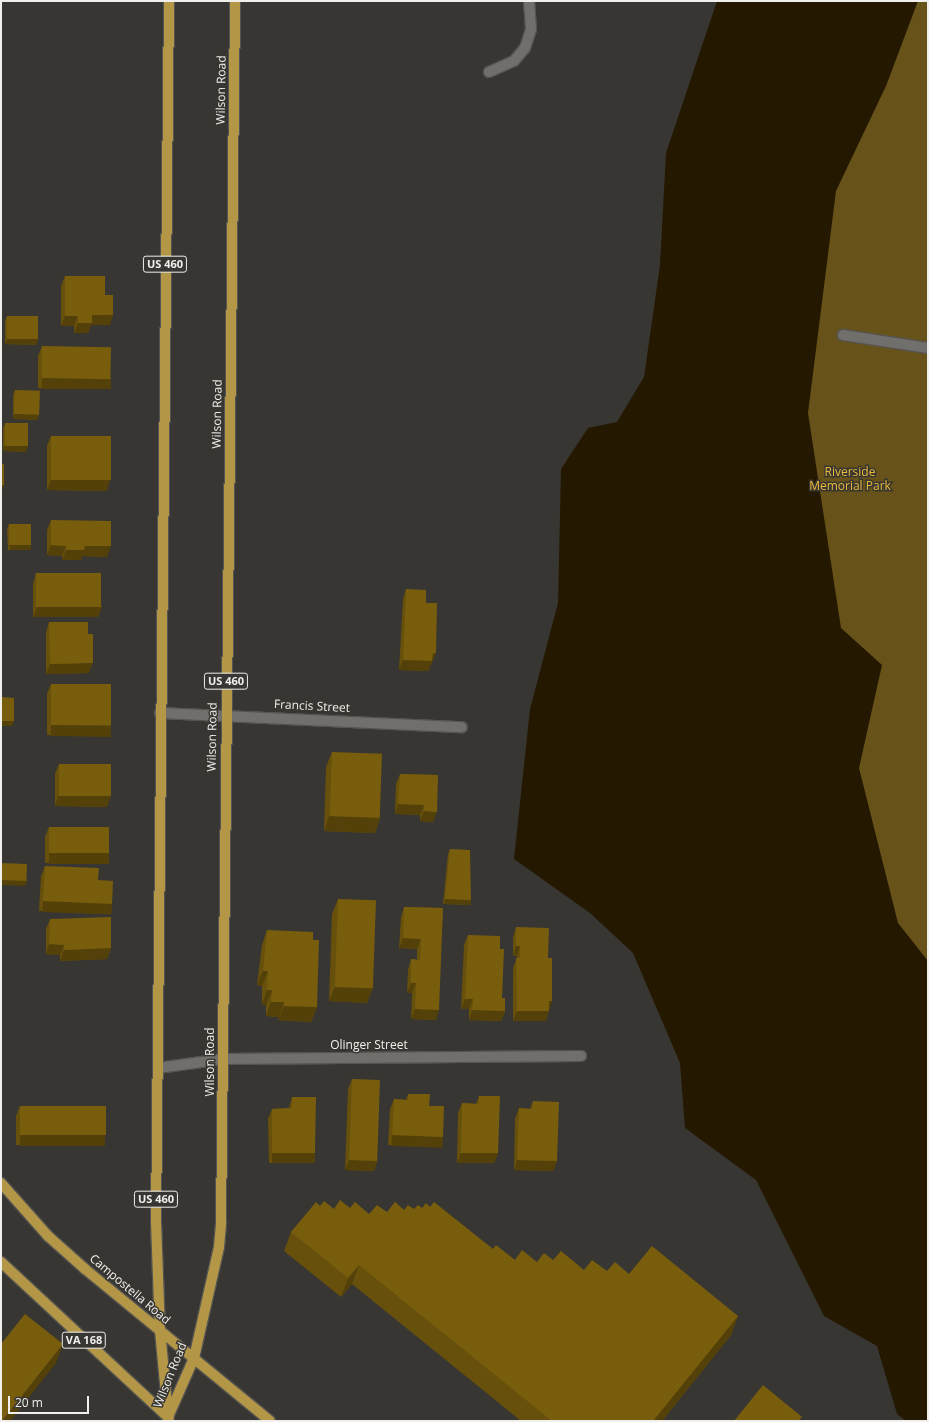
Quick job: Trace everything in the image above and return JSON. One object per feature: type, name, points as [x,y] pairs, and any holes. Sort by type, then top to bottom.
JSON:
[{"type":"main road","name":"Wilson Road","points":[[168,1],[156,1222],[160,1331],[169,1420]]},
{"type":"main road","name":"Wilson Road","points":[[169,1420],[194,1358],[219,1247],[221,1222],[225,715],[235,1]]},
{"type":"main road","name":"Campostella Road","points":[[1,1183],[48,1236],[160,1331],[270,1421]]},
{"type":"main road","name":"VA 168","points":[[1,1262],[169,1420]]},
{"type":"street","points":[[488,72],[499,70],[514,61],[525,48],[531,29],[529,1]]},
{"type":"street","points":[[843,335],[928,348]]},
{"type":"street","name":"Francis Street","points":[[160,713],[462,727]]},
{"type":"street","name":"Olinger Street","points":[[158,1068],[223,1059],[581,1056]]},
{"type":"green space","name":"Riverside Memorial Park","points":[[892,1],[928,1],[928,1020],[876,929],[779,345]]},
{"type":"shaded area","points":[[717,1],[918,1],[886,86],[836,191],[808,413],[841,628],[882,665],[859,768],[898,923],[928,961],[928,1421],[906,1421],[897,1414],[877,1346],[824,1316],[756,1180],[685,1128],[680,1063],[633,953],[590,913],[514,859],[530,709],[558,603],[561,469],[588,428],[617,422],[644,377],[660,265],[666,153]]},
{"type":"building","points":[[65,276],[105,276],[105,295],[113,295],[113,315],[92,315],[92,323],[78,323],[78,316],[65,316]]},
{"type":"building","points":[[7,316],[38,316],[38,339],[7,339]]},
{"type":"building","points":[[42,346],[111,347],[110,379],[41,378]]},
{"type":"building","points":[[1,372],[2,372],[1,393]]},
{"type":"building","points":[[15,390],[40,391],[39,415],[14,414]]},
{"type":"building","points":[[1,419],[2,419],[1,434]]},
{"type":"building","points":[[5,423],[28,423],[28,446],[5,446]]},
{"type":"building","points":[[51,436],[111,436],[111,480],[51,480]]},
{"type":"building","points":[[1,464],[4,464],[4,485],[1,485]]},
{"type":"building","points":[[51,520],[111,521],[111,546],[85,546],[84,550],[66,550],[66,546],[51,545]]},
{"type":"building","points":[[9,524],[31,524],[31,545],[9,545]]},
{"type":"building","points":[[36,573],[101,573],[101,607],[36,607]]},
{"type":"building","points":[[406,589],[426,590],[426,603],[437,603],[436,653],[433,653],[432,661],[403,660]]},
{"type":"building","points":[[49,622],[88,622],[88,634],[93,634],[93,663],[50,664]]},
{"type":"building","points":[[1,675],[2,697],[14,698],[14,721],[2,721]]},
{"type":"building","points":[[51,684],[111,684],[111,725],[51,725]]},
{"type":"building","points":[[332,752],[382,754],[380,818],[330,816]]},
{"type":"building","points":[[59,764],[111,764],[111,796],[59,796]]},
{"type":"building","points":[[400,774],[438,775],[437,812],[424,811],[424,805],[398,804]]},
{"type":"building","points":[[49,827],[109,827],[109,853],[49,853]]},
{"type":"building","points":[[450,849],[470,850],[471,900],[445,899]]},
{"type":"building","points":[[1,863],[27,864],[26,881],[1,880]]},
{"type":"building","points":[[45,866],[99,868],[98,880],[113,881],[112,904],[43,901]]},
{"type":"building","points":[[338,899],[376,900],[373,988],[335,987]]},
{"type":"building","points":[[404,907],[443,908],[439,1010],[415,1009],[416,983],[411,983],[411,959],[420,960],[421,939],[403,938]]},
{"type":"building","points":[[111,917],[111,948],[64,950],[64,945],[49,944],[50,919]]},
{"type":"building","points":[[516,927],[549,928],[548,958],[552,958],[552,1001],[549,1001],[549,1011],[517,1011],[516,958],[520,958],[520,946],[516,946]]},
{"type":"building","points":[[267,930],[313,932],[313,940],[319,940],[317,1007],[284,1006],[284,1002],[271,1002],[272,990],[267,990],[268,971],[263,971]]},
{"type":"building","points":[[468,935],[500,936],[500,949],[504,949],[502,998],[505,998],[505,1011],[472,1010],[473,999],[465,999]]},
{"type":"building","points":[[352,1079],[380,1080],[377,1161],[349,1160]]},
{"type":"building","points":[[408,1094],[430,1094],[429,1106],[444,1106],[443,1137],[392,1135],[394,1099],[408,1100]]},
{"type":"building","points":[[479,1096],[500,1096],[498,1153],[461,1153],[462,1103],[479,1104]]},
{"type":"building","points":[[292,1097],[316,1097],[315,1153],[272,1153],[272,1109],[292,1108]]},
{"type":"building","points":[[533,1101],[559,1102],[557,1161],[517,1160],[519,1108],[532,1109]]},
{"type":"building","points":[[20,1106],[106,1106],[106,1135],[20,1135]]},
{"type":"building","points":[[340,1200],[350,1208],[355,1202],[369,1214],[377,1205],[387,1212],[395,1202],[404,1210],[408,1205],[414,1209],[418,1205],[422,1208],[426,1203],[430,1207],[434,1202],[493,1249],[496,1245],[515,1260],[522,1250],[537,1262],[544,1253],[553,1260],[561,1251],[584,1270],[592,1260],[607,1271],[615,1262],[629,1274],[652,1246],[738,1316],[653,1421],[552,1421],[359,1265],[348,1278],[291,1232],[316,1202],[320,1206],[324,1201],[334,1209]]},
{"type":"building","points":[[25,1314],[63,1344],[1,1421],[1,1344]]},
{"type":"building","points":[[763,1385],[802,1417],[798,1421],[734,1421]]}]
